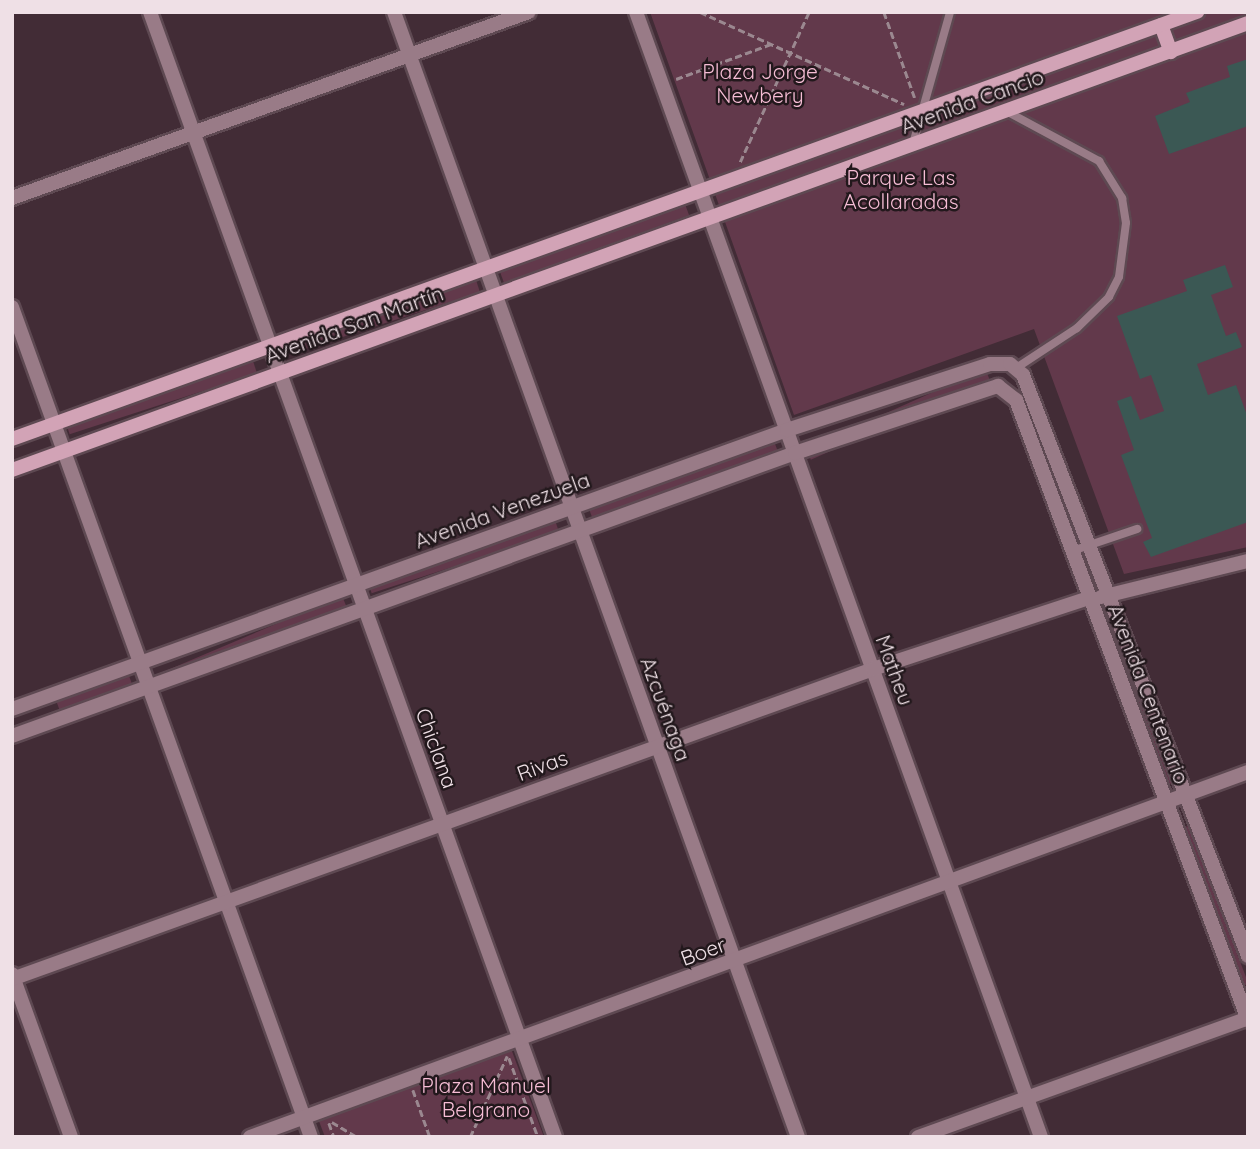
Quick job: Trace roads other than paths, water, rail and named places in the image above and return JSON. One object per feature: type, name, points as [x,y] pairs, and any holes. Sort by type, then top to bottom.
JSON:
[{"type":"main road","name":"Avenida Cancio","points":[[700,190],[1197,12]]},
{"type":"main road","name":"Avenida Cancio","points":[[710,217],[1248,23]]},
{"type":"main road","points":[[1161,25],[1171,52]]},
{"type":"main road","name":"Avenida San Martín","points":[[12,439],[700,190]]},
{"type":"main road","name":"Avenida San Martín","points":[[12,470],[710,217]]},
{"type":"street","name":"Chiclana","points":[[150,12],[555,1137]]},
{"type":"street","name":"Azcuénaga","points":[[394,12],[798,1137]]},
{"type":"street","points":[[12,198],[529,12]]},
{"type":"street","name":"Matheu","points":[[636,12],[1041,1137]]},
{"type":"street","points":[[12,307],[311,1137]]},
{"type":"street","name":"Avenida Venezuela","points":[[12,709],[787,430],[990,364],[1013,366]]},
{"type":"street","points":[[12,736],[795,453],[989,386],[1005,388],[1013,366]]},
{"type":"street","name":"Avenida Centenario","points":[[1013,366],[1023,374],[1090,545],[1100,597],[1169,805],[1248,1018]]},
{"type":"street","name":"Avenida Centenario","points":[[1005,388],[1016,400],[1072,551],[1100,597],[1189,794],[1248,956]]},
{"type":"street","name":"Rivas","points":[[13,977],[873,668],[1100,597],[1247,565]]},
{"type":"street","name":"Boer","points":[[250,1137],[1169,805],[1189,794],[1248,772]]},
{"type":"street","points":[[13,977],[71,1137]]},
{"type":"street","points":[[918,1137],[1248,1018]]},
{"type":"lane","points":[[912,145],[950,12]]},
{"type":"lane","points":[[1006,111],[1099,161],[1122,198],[1126,223],[1119,277],[1109,297],[1077,328],[1013,366]]},
{"type":"lane","points":[[1072,551],[1137,529]]},
{"type":"park label","name":"Plaza Jorge Newbery","points":[[760,83]]},
{"type":"park label","name":"Parque Las Acollaradas","points":[[901,189]]},
{"type":"park label","name":"Plaza Manuel Belgrano","points":[[486,1097]]}]
